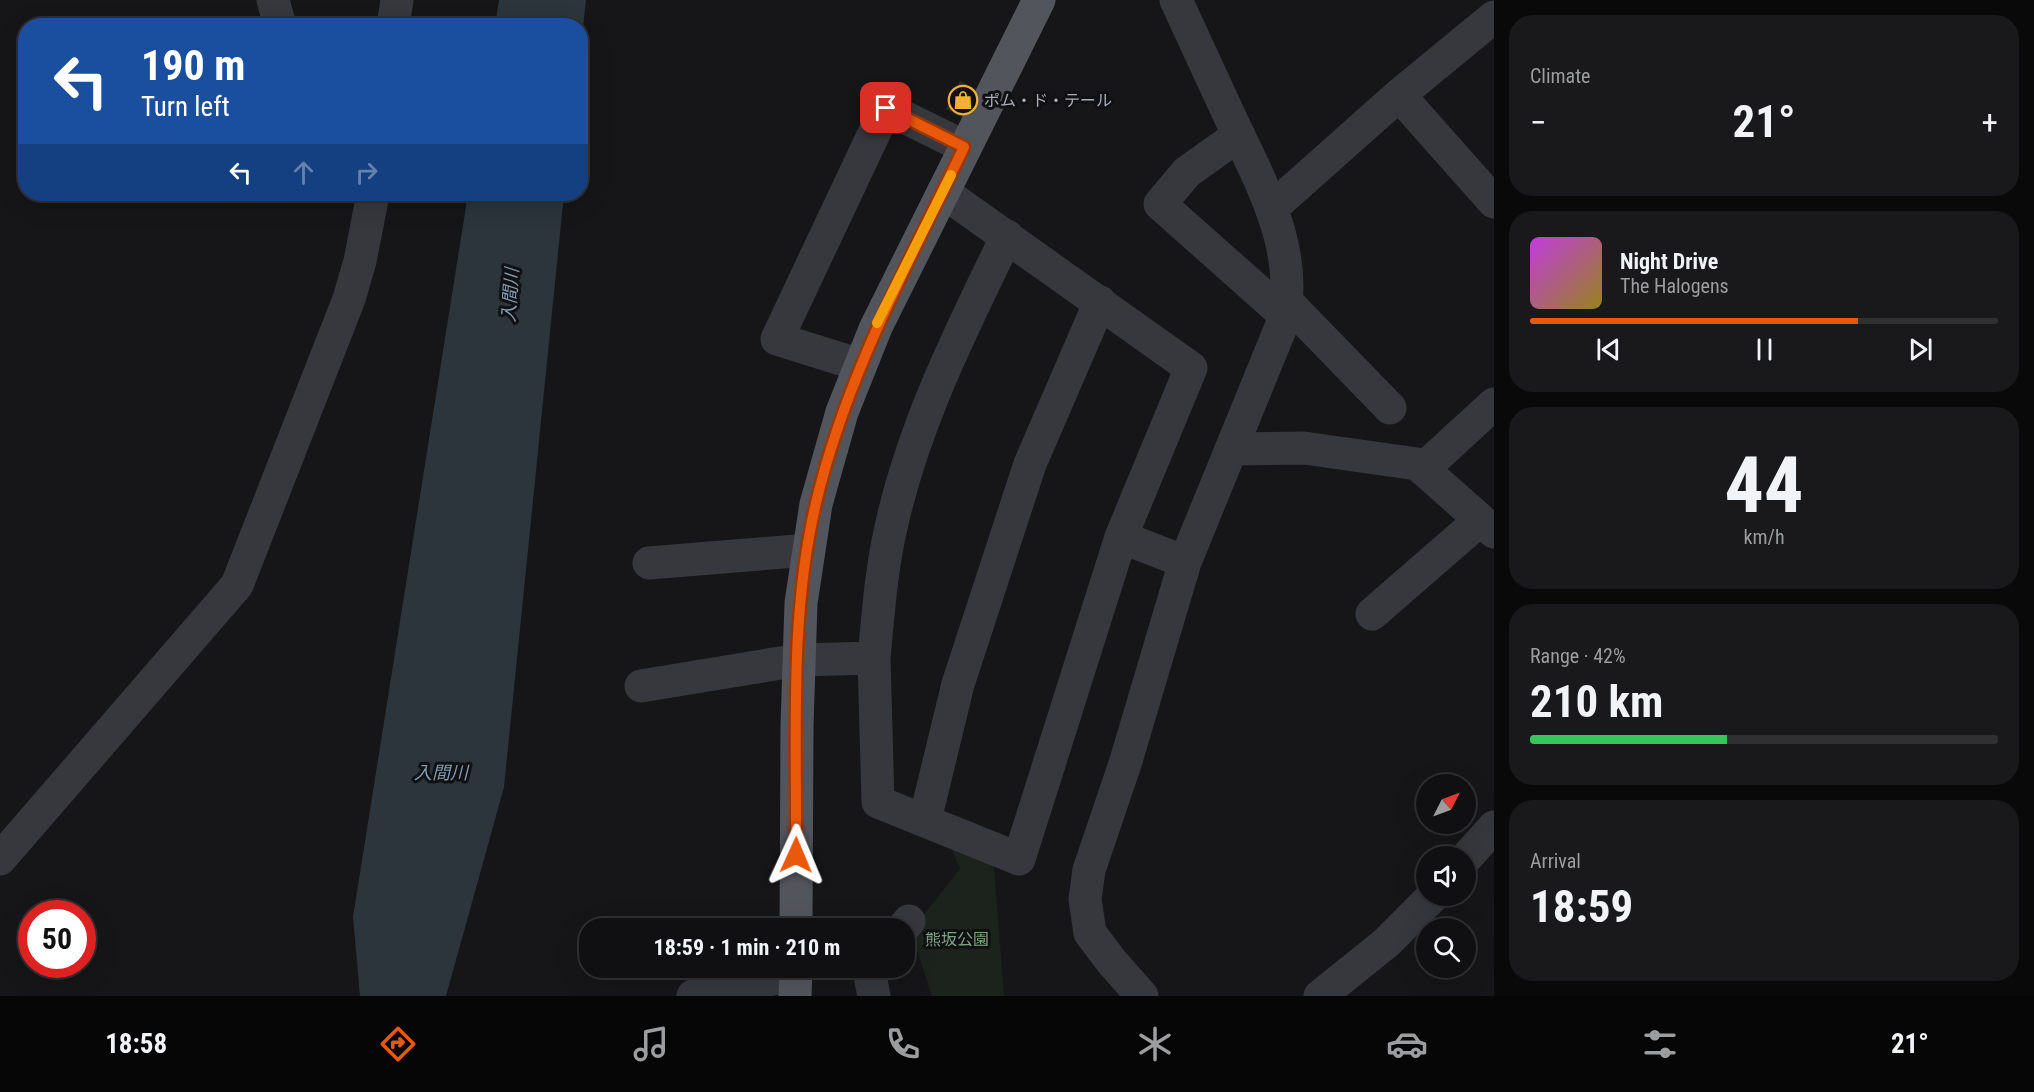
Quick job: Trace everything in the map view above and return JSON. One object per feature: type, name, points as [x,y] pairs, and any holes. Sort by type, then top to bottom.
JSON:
[{"type":"main road","points":[[796,918],[801,603],[816,504],[825,467],[842,412],[876,327],[1039,0]]},
{"type":"street","points":[[273,0],[278,18]]},
{"type":"street","points":[[394,18],[397,0]]},
{"type":"street","points":[[1142,996],[1090,933],[1085,899],[1089,870],[1125,764],[1185,562],[1285,308],[1283,253],[1272,208],[1176,0]]},
{"type":"street","points":[[1272,208],[1399,95],[1494,17]]},
{"type":"street","points":[[1399,95],[1494,202]]},
{"type":"street","points":[[860,365],[777,339],[886,108],[964,147]]},
{"type":"street","points":[[1239,135],[1187,172],[1160,204],[1285,308],[1390,408]]},
{"type":"street","points":[[943,192],[1007,236],[1191,368],[1121,537],[1019,859],[878,802],[874,658],[890,532],[923,420],[953,347],[1007,236]]},
{"type":"street","points":[[0,859],[237,585],[349,299],[360,261],[372,201]]},
{"type":"street","points":[[925,820],[958,684],[1030,464],[1100,302]]},
{"type":"street","points":[[1423,469],[1494,404]]},
{"type":"street","points":[[1231,449],[1304,448],[1417,464],[1486,527],[1372,614]]},
{"type":"street","points":[[1121,537],[1185,562]]},
{"type":"street","points":[[649,564],[808,550]]},
{"type":"street","points":[[641,686],[799,660],[874,658]]},
{"type":"street","points":[[1320,996],[1386,943],[1423,906]]},
{"type":"street","points":[[693,996],[796,980]]},
{"type":"path","points":[[796,980],[847,978]]},
{"type":"green space","name":"熊坂公園","points":[[948,840],[993,856],[1004,996],[932,996],[915,943],[915,926],[960,869]]},
{"type":"water","points":[[499,0],[586,0],[584,18],[496,18]]},
{"type":"water","name":"入間川","points":[[467,201],[563,201],[504,787],[446,996],[360,996],[353,917]]},
{"type":"building","name":"ポム・ド・テール","points":[[960,81],[979,91],[965,119],[946,109]]},
{"type":"slow traffic","points":[[877,323],[951,175]]},
{"type":"place","name":"ポム・ド・テール","points":[[963,100]]},
{"type":"route","points":[[796,855],[801,603],[816,504],[842,412],[876,327],[964,147],[886,108]]}]
